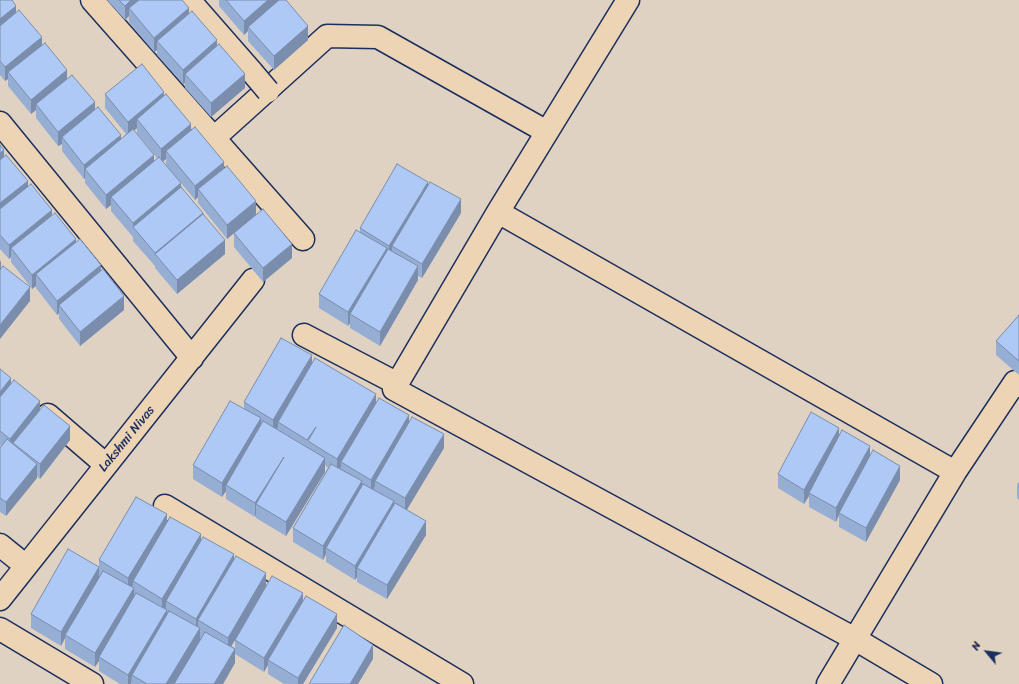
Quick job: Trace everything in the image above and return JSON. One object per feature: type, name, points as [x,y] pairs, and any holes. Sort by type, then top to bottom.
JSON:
[{"type":"street","points":[[92,0],[304,239]]},
{"type":"street","points":[[189,0],[268,90]]},
{"type":"street","points":[[628,0],[498,212],[394,389],[855,639],[931,684]]},
{"type":"street","points":[[214,138],[326,36],[378,37],[547,132]]},
{"type":"street","points":[[0,123],[192,358]]},
{"type":"street","points":[[498,212],[955,472]]},
{"type":"street","name":"Lakshmi Nivas","points":[[0,598],[254,280]]},
{"type":"street","points":[[304,335],[398,384]]},
{"type":"street","points":[[828,684],[955,472],[1015,382],[1019,386]]},
{"type":"street","points":[[35,404],[106,465]]},
{"type":"street","points":[[165,506],[462,684]]},
{"type":"street","points":[[0,545],[26,566]]},
{"type":"street","points":[[0,629],[92,684]]},
{"type":"building","points":[[0,0],[12,0],[16,6],[0,19]]},
{"type":"building","points":[[119,0],[131,0],[125,6]]},
{"type":"building","points":[[139,0],[182,0],[189,8],[154,38],[129,8]]},
{"type":"building","points":[[226,0],[268,0],[244,21]]},
{"type":"building","points":[[279,0],[286,0],[308,26],[274,56],[248,27]]},
{"type":"building","points":[[19,10],[42,37],[5,67],[0,61],[0,26]]},
{"type":"building","points":[[192,11],[217,40],[183,70],[157,41]]},
{"type":"building","points":[[45,43],[67,70],[31,100],[8,72]]},
{"type":"building","points":[[219,44],[245,74],[211,103],[185,74]]},
{"type":"building","points":[[142,64],[164,92],[128,122],[105,94]]},
{"type":"building","points":[[72,75],[95,102],[58,132],[36,104]]},
{"type":"building","points":[[166,94],[191,124],[161,149],[137,119]]},
{"type":"building","points":[[98,107],[121,135],[84,165],[62,137]]},
{"type":"building","points":[[195,127],[224,162],[195,186],[166,151]]},
{"type":"building","points":[[133,129],[154,155],[106,195],[85,169]]},
{"type":"building","points":[[0,145],[4,150],[0,153]]},
{"type":"building","points":[[6,155],[28,181],[0,203],[0,160]]},
{"type":"building","points":[[159,157],[181,183],[133,223],[111,197]]},
{"type":"building","points":[[397,164],[428,182],[389,246],[360,228]]},
{"type":"building","points":[[227,166],[256,201],[227,225],[198,189]]},
{"type":"building","points":[[430,182],[461,199],[422,264],[392,246]]},
{"type":"building","points":[[31,184],[52,210],[9,245],[0,235],[0,209]]},
{"type":"building","points":[[181,187],[203,213],[155,253],[133,227]]},
{"type":"building","points":[[263,209],[292,244],[263,268],[234,233]]},
{"type":"building","points":[[55,213],[76,239],[32,275],[11,248]]},
{"type":"building","points":[[203,214],[225,240],[177,280],[155,254]]},
{"type":"building","points":[[356,230],[387,248],[348,312],[319,294]]},
{"type":"building","points":[[80,239],[101,265],[57,301],[36,274]]},
{"type":"building","points":[[388,249],[418,266],[380,332],[350,314]]},
{"type":"building","points":[[3,266],[30,287],[0,325],[0,270]]},
{"type":"building","points":[[103,269],[124,296],[80,332],[59,305]]},
{"type":"building","points":[[1019,315],[1019,361],[996,341]]},
{"type":"building","points":[[281,338],[312,355],[273,420],[244,402]]},
{"type":"building","points":[[315,358],[376,394],[337,459],[308,441],[316,427],[307,440],[278,422]]},
{"type":"building","points":[[0,369],[11,378],[0,392]]},
{"type":"building","points":[[14,380],[40,401],[10,439],[0,431],[0,397]]},
{"type":"building","points":[[379,398],[409,415],[371,480],[341,462]]},
{"type":"building","points":[[230,401],[261,418],[222,483],[193,465]]},
{"type":"building","points":[[44,405],[70,426],[40,464],[13,443]]},
{"type":"building","points":[[811,412],[839,428],[804,490],[778,474]]},
{"type":"building","points":[[412,417],[444,434],[405,498],[375,481]]},
{"type":"building","points":[[263,421],[325,458],[286,522],[256,504],[284,457],[255,503],[226,485]]},
{"type":"building","points":[[842,430],[870,446],[836,508],[809,493]]},
{"type":"building","points":[[7,439],[37,464],[6,502],[0,498],[0,448]]},
{"type":"building","points":[[873,450],[900,466],[866,528],[839,513]]},
{"type":"building","points":[[331,464],[362,481],[323,546],[293,528]]},
{"type":"building","points":[[363,484],[394,501],[355,566],[326,548]]},
{"type":"building","points":[[136,497],[167,514],[128,578],[99,560]]},
{"type":"building","points":[[395,503],[426,521],[387,585],[357,568]]},
{"type":"building","points":[[170,517],[201,534],[162,599],[133,581]]},
{"type":"building","points":[[203,537],[234,554],[196,619],[166,601]]},
{"type":"building","points":[[68,549],[99,567],[61,632],[31,614]]},
{"type":"building","points":[[236,556],[266,573],[228,638],[198,620]]},
{"type":"building","points":[[103,571],[134,588],[95,653],[65,635]]},
{"type":"building","points":[[272,576],[303,593],[264,658],[235,640]]},
{"type":"building","points":[[136,593],[167,610],[128,675],[99,657]]},
{"type":"building","points":[[306,596],[337,614],[298,678],[268,660]]},
{"type":"building","points":[[169,611],[200,628],[166,684],[147,684],[132,675]]},
{"type":"building","points":[[344,625],[373,645],[350,684],[309,684]]},
{"type":"building","points":[[205,632],[235,649],[214,684],[174,684]]}]
